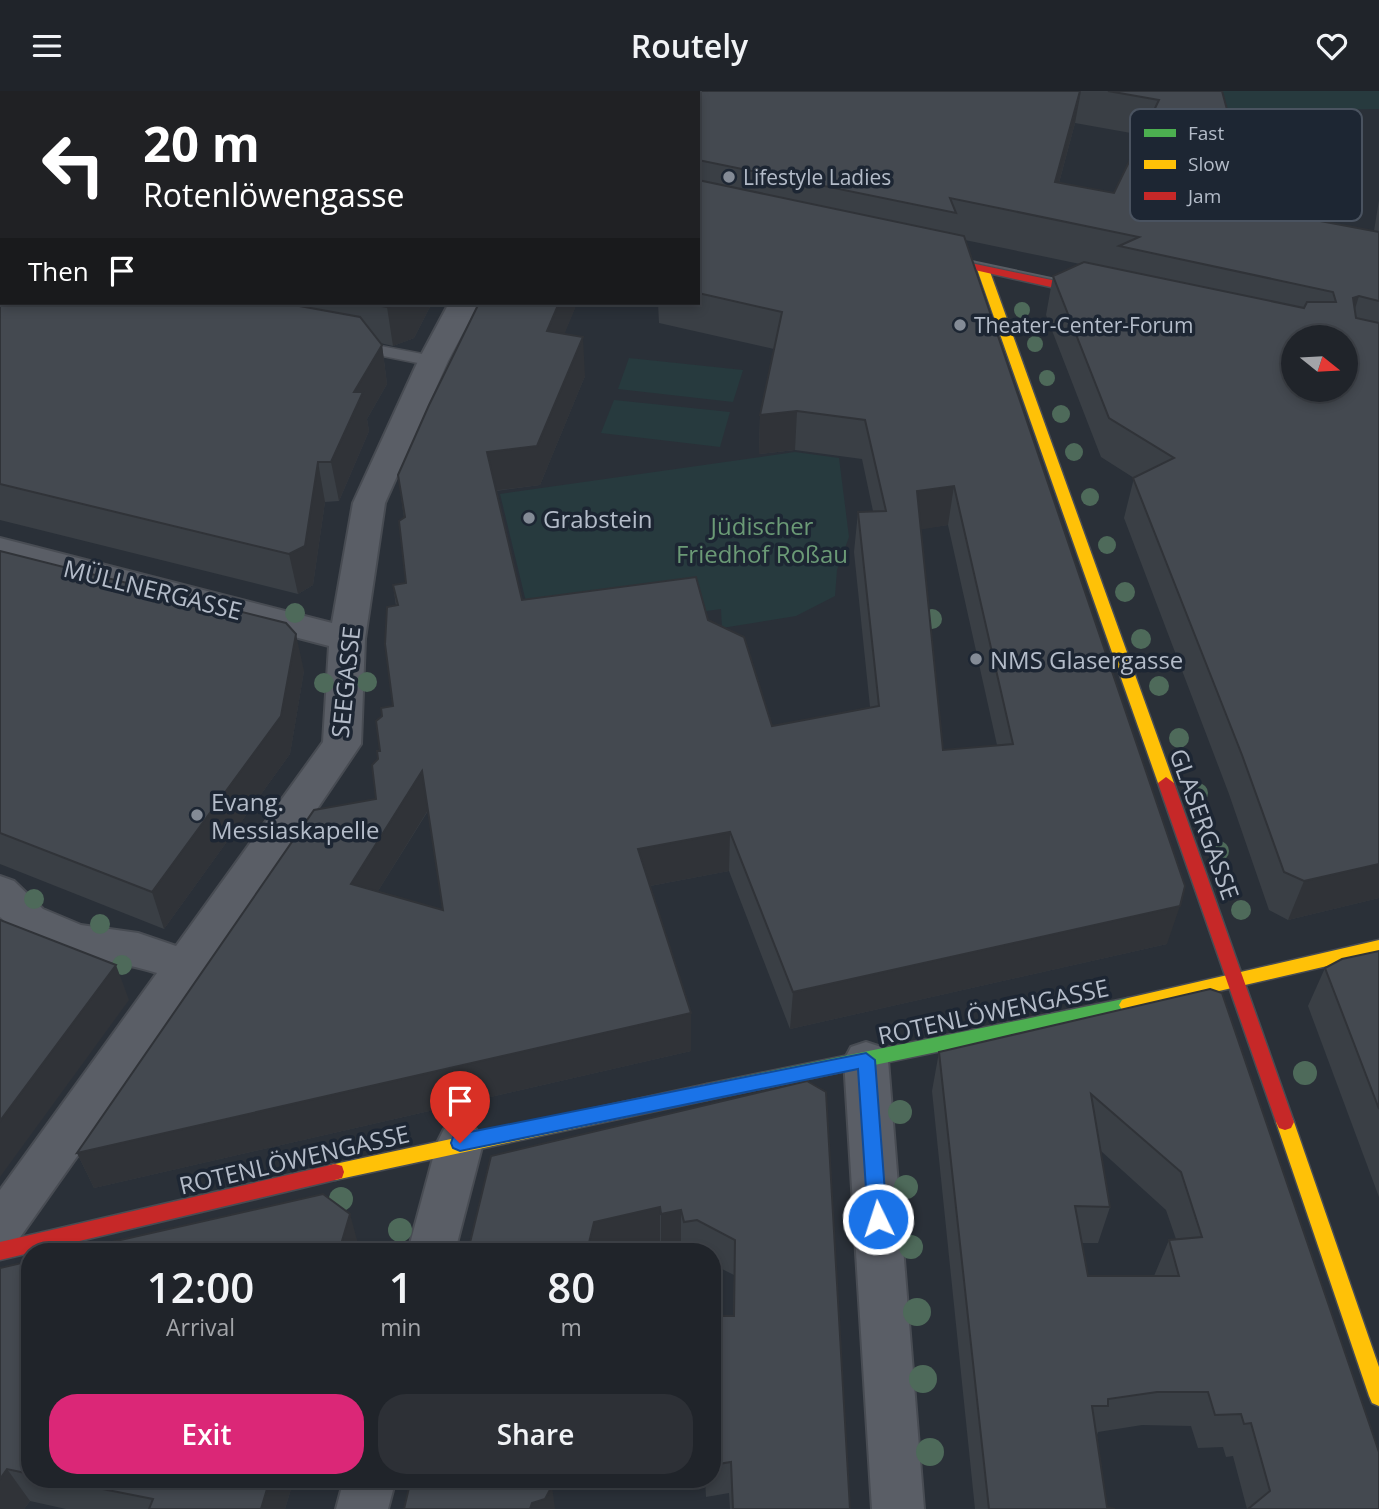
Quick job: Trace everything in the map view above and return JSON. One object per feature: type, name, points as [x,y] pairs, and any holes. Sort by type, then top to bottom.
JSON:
[{"type":"street","points":[[942,260],[1118,298]]},
{"type":"street","name":"GLASERGASSE","points":[[982,269],[1237,983],[1379,1396]]},
{"type":"street","name":"SEEGASSE","points":[[0,1228],[188,966],[342,744],[347,639],[369,503],[433,361],[463,305]]},
{"type":"street","name":"MÜLLNERGASSE","points":[[0,549],[347,639]]},
{"type":"street","points":[[0,892],[29,920],[76,941],[138,950],[188,966]]},
{"type":"street","name":"ROTENLÖWENGASSE","points":[[34,1243],[460,1143],[1237,983],[1379,947]]},
{"type":"street","points":[[866,1060],[898,1509]]},
{"type":"street","points":[[433,1243],[460,1143]]},
{"type":"street","name":"ROTENLÖWENGASSE","points":[[0,1251],[21,1246]]},
{"type":"street","points":[[362,1509],[368,1488]]},
{"type":"lane","points":[[337,343],[433,361]]},
{"type":"green space","points":[[1058,91],[1379,91],[1379,109],[1150,109]]},
{"type":"green space","points":[[629,358],[743,370],[733,402],[618,389]]},
{"type":"green space","points":[[614,400],[730,412],[720,447],[601,433]]},
{"type":"green space","name":"Jüdischer Friedhof Roßau","points":[[795,452],[839,458],[849,537],[837,570],[835,596],[796,616],[722,628],[721,609],[534,635],[500,494]]},
{"type":"building","points":[[700,91],[1080,91],[1055,182],[1114,193],[1130,160],[1130,221],[1320,221],[1379,232],[1379,301],[1359,296],[1353,298],[1356,318],[1379,323],[1379,864],[1304,881],[1284,872],[1242,755],[1133,478],[1174,458],[1109,418],[1053,276],[1084,262],[1304,308],[1307,302],[1336,302],[1333,292],[1119,246],[1139,237],[950,198],[956,213],[700,160]]},
{"type":"building","points":[[1108,91],[1222,91],[1227,109],[1155,109],[1159,100]]},
{"type":"building","points":[[700,180],[964,236],[1185,886],[1180,906],[793,992],[730,832],[638,849],[691,1013],[77,1153],[314,810],[376,799],[372,765],[378,759],[377,751],[380,751],[376,721],[382,716],[381,708],[393,706],[385,644],[387,607],[398,605],[393,585],[406,583],[399,521],[405,517],[398,475],[478,305],[558,305],[547,331],[583,337],[537,446],[487,452],[522,600],[696,577],[708,620],[744,637],[772,726],[879,706],[858,512],[886,511],[865,420],[797,411],[760,415],[782,312],[700,293]],"holes":[[[954,486],[1013,744],[943,750],[917,491]],[[422,771],[443,910],[351,884]]]},
{"type":"building","points":[[0,305],[294,305],[360,317],[382,345],[354,392],[363,392],[331,462],[318,462],[305,546],[289,554],[0,484]]},
{"type":"building","points":[[0,551],[286,623],[296,634],[281,716],[152,892],[0,833]]},
{"type":"building","points":[[0,920],[116,965],[0,1121]]},
{"type":"building","points":[[1379,951],[1379,1109],[1325,968],[1342,959]]},
{"type":"building","points":[[1210,989],[1222,993],[1379,1452],[1379,1509],[1248,1509],[1270,1491],[1251,1423],[1244,1424],[1241,1414],[1215,1415],[1208,1392],[1157,1392],[1108,1399],[1108,1406],[1092,1406],[1107,1507],[1115,1509],[989,1509],[939,1052]],"holes":[[[1091,1094],[1181,1172],[1202,1237],[1169,1240],[1179,1276],[1088,1276],[1075,1206],[1110,1207]]]},
{"type":"building","points":[[807,1081],[826,1092],[850,1509],[733,1509],[731,1462],[721,1464],[721,1316],[734,1316],[735,1240],[697,1220],[684,1222],[681,1210],[661,1214],[660,1207],[594,1222],[589,1243],[470,1243],[491,1156]]},
{"type":"building","points":[[323,1194],[350,1214],[341,1243],[107,1243]]},
{"type":"building","points":[[21,1263],[21,1472],[7,1469],[0,1479],[0,1268]]},
{"type":"building","points":[[97,1488],[267,1488],[261,1509],[149,1509],[153,1499]]},
{"type":"building","points":[[409,1488],[551,1488],[545,1499],[532,1503],[530,1509],[404,1509]]},
{"type":"tram line","points":[[953,257],[1070,282]]},
{"type":"traffic: fast","points":[[707,1092],[1128,1005]]},
{"type":"traffic: slow","points":[[983,269],[1166,783]]},
{"type":"traffic: slow","points":[[1128,1005],[1379,947]]},
{"type":"traffic: slow","points":[[335,1172],[707,1092]]},
{"type":"traffic: slow","points":[[1285,1122],[1379,1396]]},
{"type":"traffic: jam","points":[[961,264],[1104,295]]},
{"type":"traffic: jam","points":[[1166,783],[1285,1122]]},
{"type":"traffic: jam","points":[[34,1243],[335,1172]]},
{"type":"traffic: jam","points":[[0,1251],[21,1246]]},
{"type":"place","name":"Lifestyle Ladies","points":[[729,177]]},
{"type":"place","name":"Theater-Center-Forum","points":[[960,325]]},
{"type":"place","name":"Grabstein","points":[[529,518]]},
{"type":"place","name":"NMS Glasergasse","points":[[976,659]]},
{"type":"place","name":"Evang. Messiaskapelle","points":[[197,815]]},
{"type":"route","points":[[460,1143],[866,1060],[878,1219]]}]
